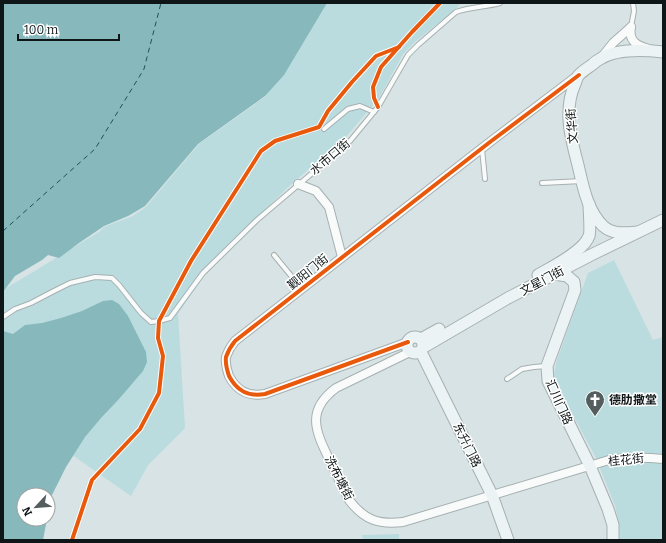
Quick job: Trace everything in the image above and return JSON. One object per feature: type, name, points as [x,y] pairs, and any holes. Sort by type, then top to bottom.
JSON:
[{"type":"street","points":[[631,27],[630,33],[635,43],[641,47],[660,52]]},
{"type":"street","points":[[578,75],[601,58],[613,42],[631,27]]},
{"type":"street","points":[[601,58],[618,52],[660,52]]},
{"type":"street","name":"觐阳门街","points":[[417,348],[366,358],[257,396],[248,394],[238,389],[231,380],[226,368],[226,358],[235,341],[578,75]]},
{"type":"street","name":"文华街","points":[[578,75],[572,89],[569,104],[569,120],[571,137],[589,204],[597,219],[604,227],[619,233],[638,232]]},
{"type":"street","points":[[298,184],[316,191],[329,207],[342,257]]},
{"type":"street","name":"文星门街","points":[[417,348],[573,254],[583,245],[589,235],[589,204]]},
{"type":"street","name":"文星门街","points":[[417,348],[554,274],[663,220]]},
{"type":"street","name":"汇川门路","points":[[554,274],[568,276],[574,282],[575,290],[547,366],[548,381],[590,466],[608,509],[613,525],[613,540]]},
{"type":"street","name":"洗布塘街","points":[[417,348],[336,388],[320,403],[316,416],[316,427],[319,439],[349,500],[355,508],[364,515],[372,520],[382,523],[392,524],[403,522],[590,466]]},
{"type":"street","name":"东升门路","points":[[417,348],[508,540]]},
{"type":"street","points":[[350,381],[373,364],[373,360],[366,358]]},
{"type":"street","name":"桂花街","points":[[590,466],[623,458],[638,457],[663,459]]},
{"type":"street","name":"东升门路","points":[[488,496],[501,540]]},
{"type":"lane","name":"水市口街","points":[[3,317],[70,283],[95,277],[112,278],[141,313],[151,322],[170,318],[203,273],[257,220],[350,141],[378,107],[408,55],[418,45],[456,12],[500,3]]},
{"type":"lane","points":[[631,27],[634,11],[633,3]]},
{"type":"lane","points":[[324,129],[348,109],[360,106],[374,112]]},
{"type":"lane","points":[[482,148],[485,180]]},
{"type":"lane","points":[[542,183],[582,181]]},
{"type":"lane","points":[[274,255],[302,290]]},
{"type":"lane","points":[[506,379],[522,369],[547,366]]},
{"type":"shaded area","points":[[3,3],[327,3],[284,75],[265,96],[198,144],[145,206],[128,216],[104,226],[59,258],[48,255],[15,276],[3,292]]},
{"type":"shaded area","points":[[313,3],[461,3],[403,54],[379,98],[346,137],[286,189],[255,220],[205,274],[178,314],[185,428],[148,465],[131,496],[65,450],[3,342],[3,290],[99,232],[104,227],[133,216],[146,207],[199,144],[265,97],[272,73]]},
{"type":"shaded area","points":[[614,260],[653,340],[663,337],[663,540],[620,540],[619,524],[615,505],[594,454],[556,384],[554,374],[557,360],[588,273]]},
{"type":"shaded area","points":[[112,300],[119,304],[128,316],[146,352],[147,362],[143,371],[85,437],[66,467],[56,487],[16,487],[16,527],[45,527],[43,540],[3,540],[3,331],[13,334],[25,325],[42,323],[61,318],[82,311],[103,301]]},
{"type":"shaded area","points":[[399,534],[399,540],[363,540],[362,535]]},
{"type":"ferry route","points":[[3,231],[95,149],[144,69],[161,3]]},
{"type":"cycle path","points":[[378,107],[374,98],[373,87],[381,67],[440,3]]},
{"type":"cycle path","points":[[72,540],[92,480],[140,429],[159,393],[163,356],[158,338],[159,321],[191,261],[261,151],[275,141],[319,127],[328,111],[376,56],[399,47]]},
{"type":"cycle path","points":[[408,342],[259,395],[248,394],[239,389],[229,376],[226,365],[226,357],[235,341],[490,142],[579,75]]},
{"type":"place","name":"德肋撒堂","points":[[595,417]]}]
